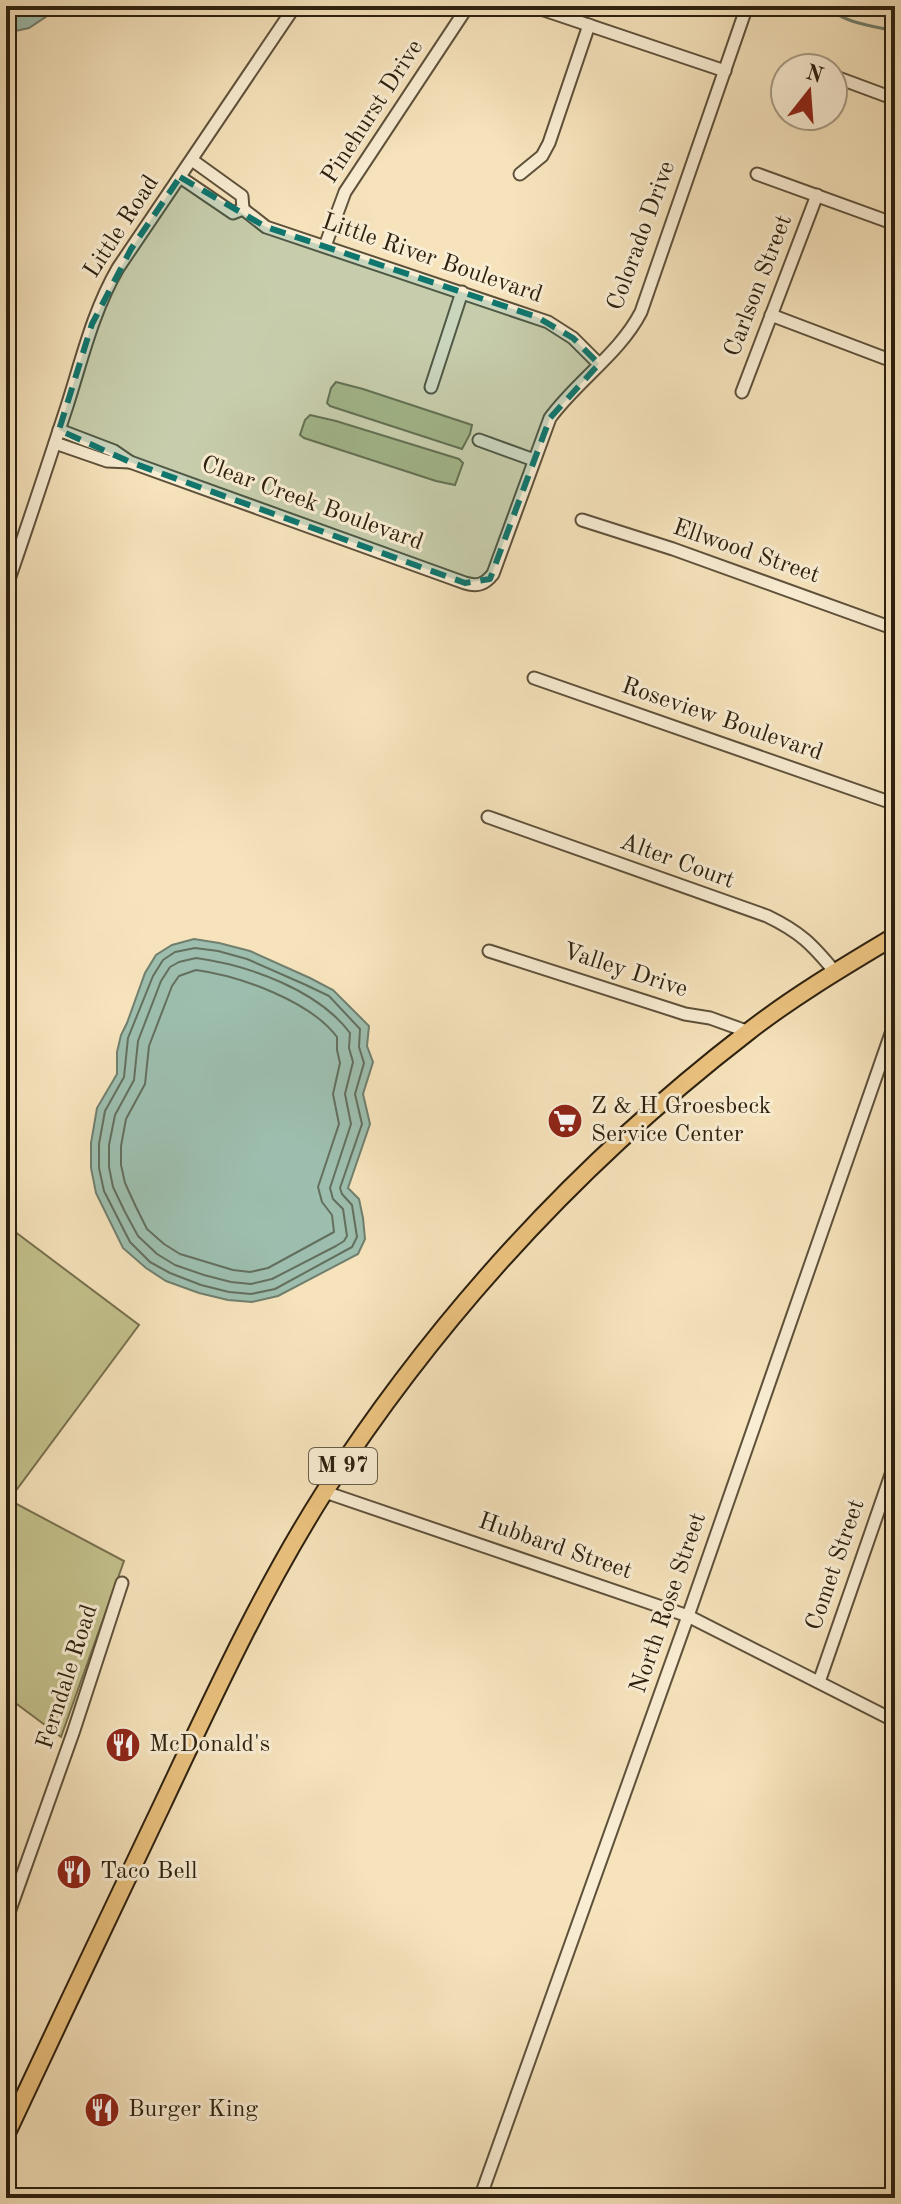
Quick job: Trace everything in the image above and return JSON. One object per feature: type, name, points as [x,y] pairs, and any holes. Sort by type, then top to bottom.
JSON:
[{"type":"main road","name":"M 97","points":[[6,2135],[240,1641],[325,1492],[380,1411],[429,1345],[516,1244],[628,1132],[749,1032],[835,972],[895,936]]},
{"type":"street","name":"Little Road","points":[[6,588],[104,294],[118,268],[295,6]]},
{"type":"street","name":"Pinehurst Drive","points":[[325,246],[337,208],[349,184],[468,6]]},
{"type":"street","points":[[532,6],[725,71]]},
{"type":"street","name":"Colorado Drive","points":[[479,585],[486,583],[493,574],[550,418],[631,328],[641,312],[747,6]]},
{"type":"street","points":[[520,174],[542,156],[549,143],[589,25]]},
{"type":"street","points":[[849,82],[895,99]]},
{"type":"street","name":"Little River Boulevard","points":[[192,160],[242,196],[243,209],[266,227],[548,322],[573,338],[599,364]]},
{"type":"street","points":[[757,174],[895,224]]},
{"type":"street","name":"Little River Boulevard","points":[[180,177],[233,213],[243,209]]},
{"type":"street","points":[[212,200],[224,183]]},
{"type":"street","name":"Carlson Street","points":[[742,392],[817,195]]},
{"type":"street","points":[[431,387],[462,292]]},
{"type":"street","points":[[771,315],[895,362]]},
{"type":"street","name":"Clear Creek Boulevard","points":[[59,430],[113,462],[130,462],[471,585],[479,585]]},
{"type":"street","points":[[479,440],[534,460]]},
{"type":"street","name":"Clear Creek Boulevard","points":[[55,443],[90,448]]},
{"type":"street","name":"Ellwood Street","points":[[582,520],[673,549],[895,629]]},
{"type":"street","name":"Roseview Boulevard","points":[[534,678],[895,804]]},
{"type":"street","name":"Alter Court","points":[[488,817],[767,916],[803,936],[835,972]]},
{"type":"street","name":"Valley Drive","points":[[489,951],[749,1032]]},
{"type":"street","name":"North Rose Street","points":[[480,2198],[688,1616],[895,1022]]},
{"type":"street","name":"Comet Street","points":[[819,1682],[895,1463]]},
{"type":"street","name":"Hubbard Street","points":[[325,1492],[688,1616],[895,1721]]},
{"type":"street","name":"Ferndale Road","points":[[6,1921],[122,1583]]},
{"type":"highlighted area","points":[[180,177],[266,227],[537,317],[573,338],[599,364],[550,418],[490,579],[465,583],[130,462],[59,430],[92,324],[131,249]]},
{"type":"shaded area","points":[[336,382],[472,425],[470,434],[462,449],[330,406],[327,403]]},
{"type":"shaded area","points":[[310,415],[459,459],[463,463],[455,485],[304,438],[300,435]]},
{"type":"shaded area","points":[[6,1225],[139,1325],[9,1500],[124,1561],[61,1737],[6,1696]]},
{"type":"water","points":[[30,6],[62,6],[29,28],[6,33],[6,16]]},
{"type":"water","points":[[194,939],[250,951],[310,978],[333,990],[369,1026],[367,1046],[373,1062],[363,1094],[370,1124],[348,1188],[359,1199],[365,1239],[358,1254],[278,1296],[252,1302],[199,1293],[166,1281],[146,1268],[123,1248],[96,1193],[91,1168],[91,1143],[97,1108],[117,1074],[121,1035],[145,973],[156,955],[172,945]]},
{"type":"waterway","points":[[828,6],[849,20],[895,31]]},
{"type":"place","name":"Z & H Groesbeck Service Center","points":[[565,1121]]},
{"type":"place","name":"McDonald's","points":[[123,1745]]},
{"type":"place","name":"Taco Bell","points":[[74,1872]]},
{"type":"place","name":"Burger King","points":[[102,2110]]}]
